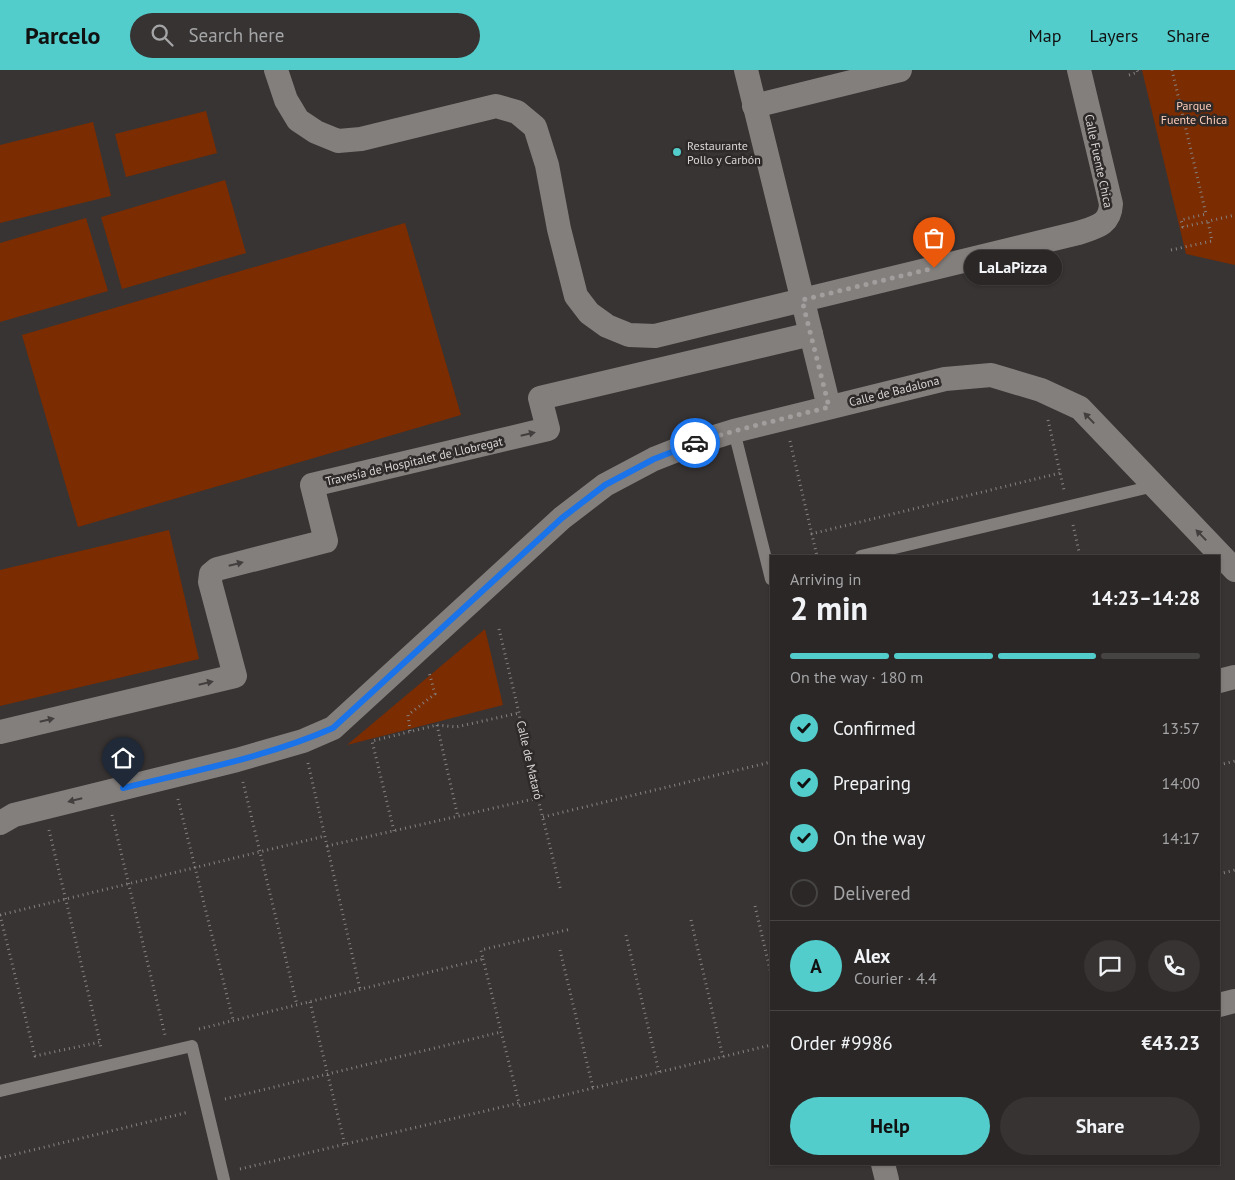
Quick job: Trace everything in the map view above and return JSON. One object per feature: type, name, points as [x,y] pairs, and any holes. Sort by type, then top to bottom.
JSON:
[{"type":"street","name":"Calle Fuente Chica","points":[[276,70],[286,100],[298,120],[316,132],[338,141],[361,139],[496,106],[517,112],[535,126],[547,165],[559,228],[576,296],[589,313],[607,326],[629,335],[655,336],[1078,233],[1096,227],[1105,221],[1110,214],[1111,204],[1079,70]]},
{"type":"street","points":[[746,70],[829,407]]},
{"type":"street","points":[[754,106],[900,70]]},
{"type":"street","name":"Travesía de Hospitalet de Llobregat","points":[[0,732],[235,676],[210,582],[211,574],[217,569],[326,541],[312,485],[548,429],[540,398],[811,334]]},
{"type":"street","name":"Calle de Badalona","points":[[0,823],[14,815],[238,760],[303,741],[333,728],[424,647],[562,518],[605,485],[654,459],[692,444],[734,431],[945,379],[991,375],[1041,390],[1080,408],[1235,570]]},
{"type":"street","points":[[1220,681],[1235,677]]},
{"type":"street","points":[[1220,1005],[1235,1001]]},
{"type":"street","points":[[883,1165],[887,1180]]},
{"type":"lane","points":[[734,431],[770,575]]},
{"type":"lane","points":[[865,555],[1154,486]]},
{"type":"lane","points":[[0,1091],[192,1046],[206,1104],[228,1175]]},
{"type":"path","points":[[1130,75],[1138,72],[1137,70]]},
{"type":"path","points":[[1172,70],[1206,214],[1181,220],[1183,227],[1235,215]]},
{"type":"path","points":[[1171,250],[1212,241],[1208,222]]},
{"type":"path","points":[[1041,390],[1080,555]]},
{"type":"path","points":[[789,438],[817,555]]},
{"type":"path","points":[[812,534],[1060,472]]},
{"type":"path","name":"Calle de Mataró","points":[[499,629],[519,713],[522,734],[561,891]]},
{"type":"path","points":[[410,731],[408,715],[435,694],[424,647]]},
{"type":"path","points":[[394,831],[372,741],[437,725],[456,726],[519,713]]},
{"type":"path","points":[[437,725],[458,817]]},
{"type":"path","points":[[306,756],[360,989]]},
{"type":"path","points":[[238,760],[297,1005]]},
{"type":"path","points":[[1220,765],[1235,761]]},
{"type":"path","points":[[543,817],[770,762]]},
{"type":"path","points":[[172,776],[233,1020]]},
{"type":"path","points":[[107,792],[167,1044]]},
{"type":"path","points":[[327,846],[538,798]]},
{"type":"path","points":[[44,808],[100,1042]]},
{"type":"path","points":[[35,1056],[0,915],[324,836]]},
{"type":"path","points":[[1220,874],[1235,870]]},
{"type":"path","points":[[755,906],[770,970]]},
{"type":"path","points":[[691,920],[723,1057]]},
{"type":"path","points":[[571,929],[481,950],[519,1106],[770,1045]]},
{"type":"path","points":[[626,935],[659,1072]]},
{"type":"path","points":[[560,950],[593,1088]]},
{"type":"path","points":[[198,1029],[483,959]]},
{"type":"path","points":[[310,1002],[346,1145]]},
{"type":"path","points":[[206,1104],[501,1032]]},
{"type":"path","points":[[228,1175],[519,1103]]},
{"type":"path","points":[[0,1158],[191,1112]]},
{"type":"green space","name":"Parque Fuente Chica","points":[[1142,70],[1235,70],[1235,265],[1186,254]]},
{"type":"green space","points":[[206,111],[217,153],[126,177],[115,134]]},
{"type":"green space","points":[[93,122],[111,196],[0,223],[0,145]]},
{"type":"green space","points":[[225,180],[246,253],[122,289],[101,217]]},
{"type":"green space","points":[[86,218],[108,291],[0,322],[0,243]]},
{"type":"green space","points":[[405,223],[461,415],[78,527],[22,335]]},
{"type":"green space","points":[[169,530],[199,659],[0,706],[0,570]]},
{"type":"green space","points":[[485,629],[503,705],[347,745]]},
{"type":"way so far","points":[[695,443],[829,407],[802,300],[934,268]]},
{"type":"place","name":"Restaurante Pollo y Carbón","points":[[677,152]]},
{"type":"place","name":"LaLaPizza","points":[[934,268]]},
{"type":"route","points":[[123,788],[238,760],[303,741],[333,728],[424,647],[562,518],[605,485],[654,459],[695,443]]}]
